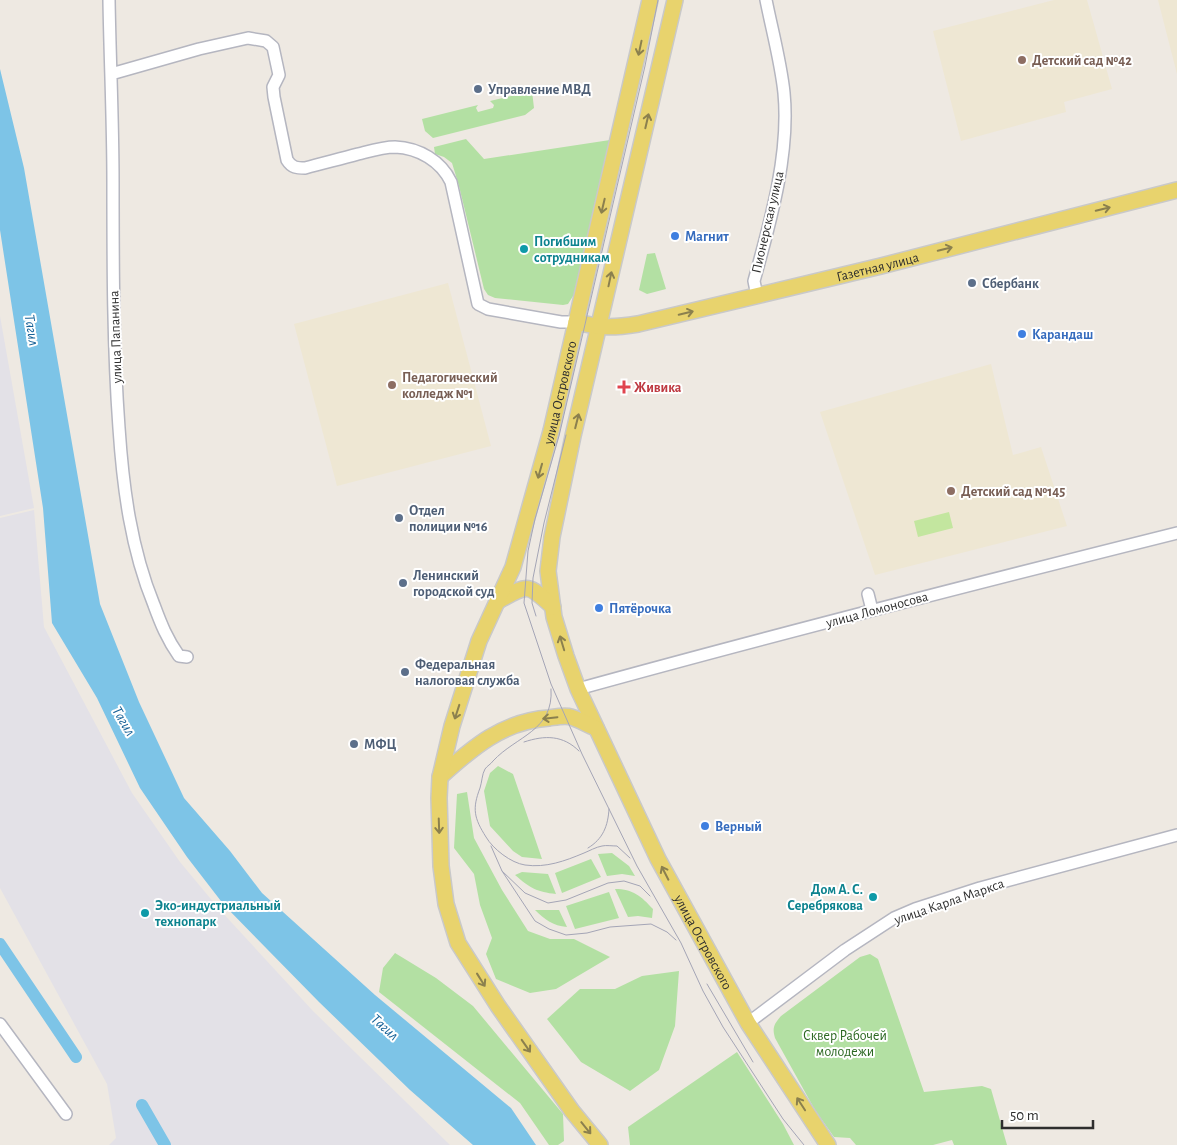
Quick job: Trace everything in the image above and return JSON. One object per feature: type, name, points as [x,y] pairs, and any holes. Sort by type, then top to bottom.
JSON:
[{"type":"main road","name":"улица Островского","points":[[600,1145],[572,1111],[498,1006],[458,942],[446,904],[441,866],[440,778],[452,726],[480,641],[513,567],[551,431],[650,0]]},
{"type":"main road","name":"улица Островского","points":[[675,0],[573,436],[552,537],[548,571],[553,608],[578,689],[670,881],[748,1023],[828,1145]]},
{"type":"main road","name":"Газетная улица","points":[[576,322],[614,328],[638,324],[757,296],[1177,190]]},
{"type":"main road","points":[[498,601],[522,588],[530,589],[539,594],[553,608]]},
{"type":"main road","points":[[440,778],[471,749],[501,730],[523,722],[566,716],[596,728]]},
{"type":"street","name":"улица Папанина","points":[[109,0],[116,394],[122,470],[130,524],[142,574],[168,641],[179,656],[187,657]]},
{"type":"street","name":"Пионерская улица","points":[[757,296],[754,281],[778,183],[785,129],[784,92],[766,0]]},
{"type":"street","points":[[111,74],[181,54],[248,38],[266,41],[273,47],[279,76],[273,87],[274,97],[287,160],[290,165],[296,168],[306,168],[383,148],[397,147],[424,155],[446,170],[451,182],[478,304],[498,311],[560,322],[576,322]]},
{"type":"street","name":"улица Ломоносова","points":[[578,689],[700,654],[1177,533]]},
{"type":"street","points":[[868,594],[872,610]]},
{"type":"street","name":"улица Карла Маркса","points":[[748,1023],[845,950],[894,918],[915,909],[980,888],[1177,835]]},
{"type":"street","points":[[0,1024],[66,1114]]},
{"type":"shaded area","name":"Детский сад №42","points":[[1054,0],[1087,0],[1112,89],[1064,102],[1066,112],[961,141],[933,31]]},
{"type":"shaded area","points":[[1158,0],[1177,0],[1177,74]]},
{"type":"shaded area","name":"Педагогический колледж №1","points":[[448,283],[491,446],[337,486],[294,324]]},
{"type":"shaded area","points":[[0,316],[34,508],[0,516]]},
{"type":"shaded area","name":"Детский сад №145","points":[[991,364],[1013,455],[1041,447],[1067,526],[875,575],[820,412]]},
{"type":"shaded area","points":[[34,510],[44,627],[132,793],[180,862],[220,910],[313,1011],[450,1145],[109,1145],[116,1138],[107,1084],[0,888],[0,518]]},
{"type":"green space","points":[[532,91],[534,108],[525,115],[433,138],[425,131],[422,119],[478,105],[476,108],[478,112],[493,108],[494,105],[490,101]]},
{"type":"green space","points":[[466,139],[484,159],[610,140],[575,293],[568,304],[495,298],[488,295],[484,289],[452,163],[444,157],[435,154],[434,147]]},
{"type":"green space","points":[[655,253],[666,289],[647,294],[639,290],[647,254]]},
{"type":"green space","points":[[949,512],[953,528],[918,537],[914,521]]},
{"type":"green space","points":[[498,766],[513,774],[542,859],[522,857],[513,851],[490,826],[484,791],[490,773]]},
{"type":"green space","points":[[467,792],[474,838],[502,890],[528,931],[550,939],[574,939],[610,957],[556,989],[530,993],[496,979],[486,954],[492,938],[480,905],[474,874],[454,848],[457,794]]},
{"type":"green space","points":[[612,853],[629,866],[635,876],[622,874],[607,876],[598,854]]},
{"type":"green space","points":[[591,859],[601,877],[562,893],[555,873]]},
{"type":"green space","points":[[522,872],[548,874],[556,894],[539,891],[515,875]]},
{"type":"green space","points":[[615,889],[627,890],[640,897],[653,909],[652,918],[628,917]]},
{"type":"green space","points":[[609,892],[619,918],[575,929],[566,906]]},
{"type":"green space","points":[[535,910],[559,910],[567,927],[549,922]]},
{"type":"green space","points":[[395,953],[436,978],[473,1006],[563,1114],[564,1141],[558,1145],[549,1145],[520,1103],[379,992],[383,968]]},
{"type":"green space","name":"Сквер Рабочей молодежи","points":[[870,954],[878,959],[924,1092],[982,1086],[991,1089],[1007,1145],[954,1145],[952,1140],[933,1145],[856,1145],[850,1138],[834,1137],[815,1110],[775,1038],[774,1029],[781,1016],[860,957]]},
{"type":"green space","points":[[679,971],[675,1026],[659,1070],[630,1091],[581,1062],[547,1019],[580,989],[615,989],[642,976]]},
{"type":"green space","points":[[737,1052],[783,1124],[794,1145],[630,1145],[628,1127]]},
{"type":"water","name":"Тагил","points":[[0,69],[24,168],[100,604],[139,702],[184,798],[230,851],[262,893],[375,995],[511,1108],[536,1145],[473,1145],[410,1090],[319,1002],[224,905],[187,857],[140,788],[97,698],[52,623],[43,508],[0,230]]},
{"type":"waterway","points":[[0,944],[76,1057]]},
{"type":"waterway","points":[[142,1105],[165,1145]]},
{"type":"tram line","points":[[658,0],[645,66],[559,436],[535,519],[528,551],[524,603],[551,684],[582,754],[637,866],[681,943],[703,991],[723,1027],[783,1119],[804,1145]]},
{"type":"tram line","points":[[536,616],[532,603],[533,578],[544,523],[566,435]]},
{"type":"tram line","points":[[551,689],[550,703],[540,724],[502,752],[485,769],[475,808],[479,824],[489,842],[498,851],[520,864],[540,866],[555,863],[570,859],[597,847],[605,846],[617,846],[630,858]]},
{"type":"tram line","points":[[524,742],[539,738],[560,739],[579,751]]},
{"type":"tram line","points":[[588,848],[604,831],[609,809]]},
{"type":"tram line","points":[[491,846],[502,871],[525,893],[548,903],[566,900],[608,883],[624,881],[640,886],[650,896]]},
{"type":"tram line","points":[[502,871],[535,921],[549,929],[566,935],[587,933],[610,927],[651,924],[667,932],[676,940]]},
{"type":"tram line","points":[[707,984],[753,1062]]},
{"type":"place","name":"Детский сад №42","points":[[1022,60]]},
{"type":"place","name":"Управление МВД","points":[[478,89]]},
{"type":"place","name":"Магнит","points":[[675,236]]},
{"type":"place","name":"Погибшим сотрудникам","points":[[524,249]]},
{"type":"place","name":"Сбербанк","points":[[972,283]]},
{"type":"place","name":"Карандаш","points":[[1022,334]]},
{"type":"place","name":"Педагогический колледж №1","points":[[392,385]]},
{"type":"place","name":"Живика","points":[[624,387]]},
{"type":"place","name":"Детский сад №145","points":[[951,491]]},
{"type":"place","name":"Отдел полиции №16","points":[[399,518]]},
{"type":"place","name":"Ленинский городской суд","points":[[403,583]]},
{"type":"place","name":"Пятёрочка","points":[[599,608]]},
{"type":"place","name":"Федеральная налоговая служба","points":[[405,672]]},
{"type":"place","name":"МФЦ","points":[[354,744]]},
{"type":"place","name":"Верный","points":[[705,826]]},
{"type":"place","name":"Дом А. С. Серебрякова","points":[[873,897]]},
{"type":"place","name":"Эко-индустриальный технопарк","points":[[145,913]]}]
